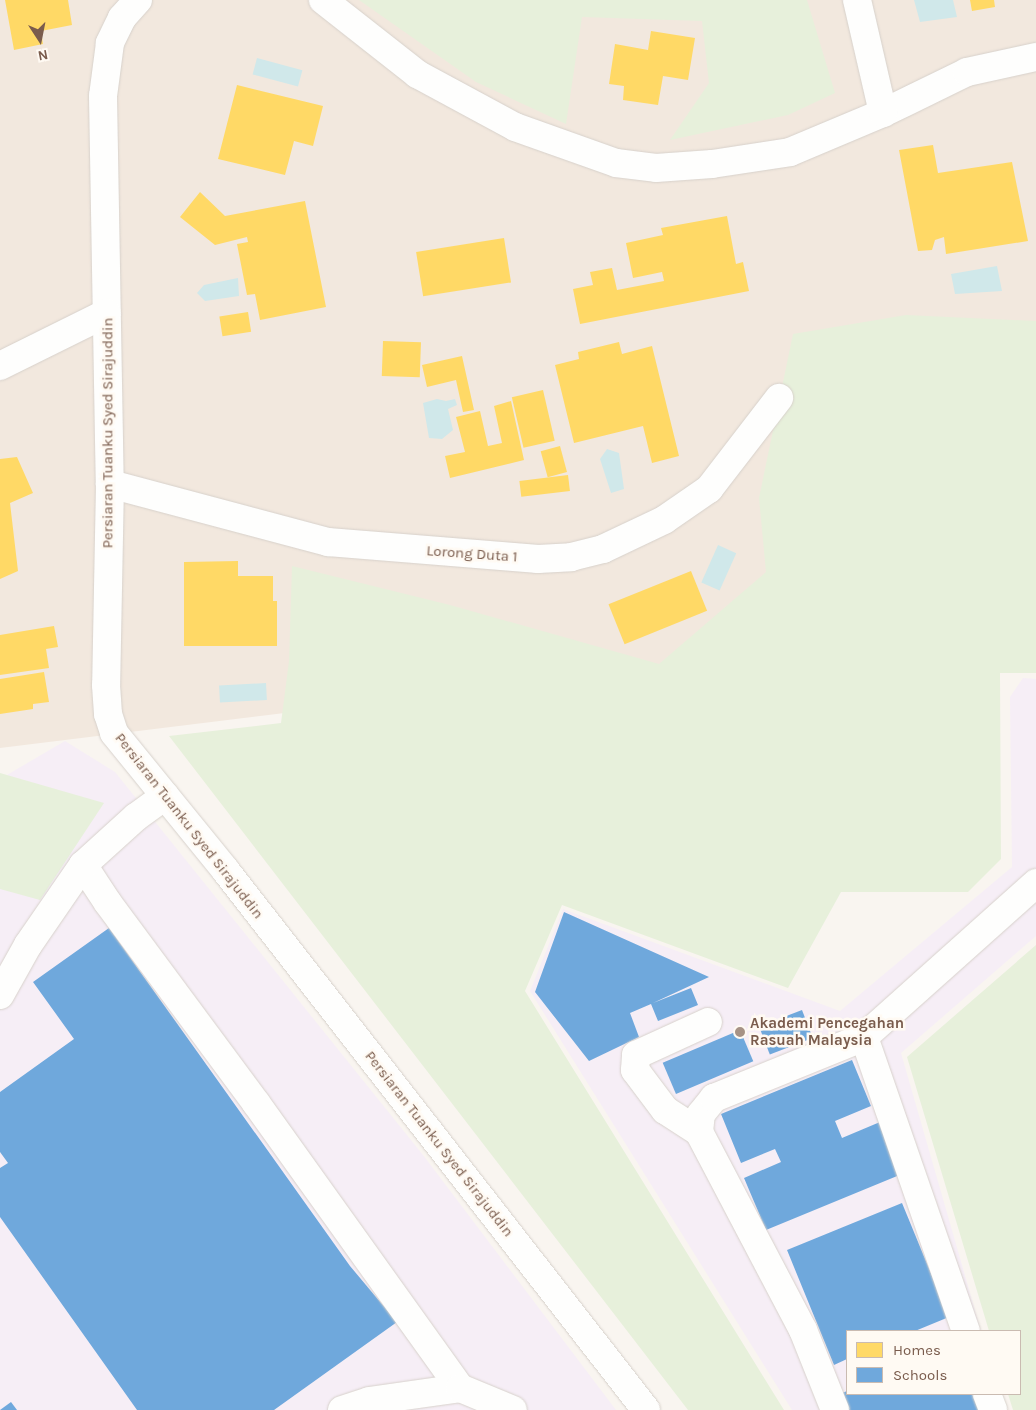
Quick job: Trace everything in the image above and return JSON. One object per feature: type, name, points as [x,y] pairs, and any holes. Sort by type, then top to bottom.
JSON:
[{"type":"street","name":"Persiaran Tuanku Syed Sirajuddin","points":[[138,0],[122,18],[110,43],[103,96],[110,484],[106,685],[108,714],[114,733],[226,871],[646,1410]]},
{"type":"street","points":[[323,0],[416,74],[515,128],[616,163],[656,168],[712,164],[790,152],[883,113],[967,72],[1036,57]]},
{"type":"street","points":[[857,0],[883,113]]},
{"type":"street","points":[[0,366],[107,313]]},
{"type":"street","name":"Lorong Duta 1","points":[[110,484],[328,542],[538,559],[571,557],[603,549],[664,520],[709,489],[779,398]]},
{"type":"street","points":[[0,995],[28,945],[83,865],[136,817],[165,796]]},
{"type":"street","points":[[83,865],[108,903],[262,1110],[460,1388]]},
{"type":"street","points":[[699,1132],[702,1114],[714,1098],[864,1037],[1036,883]]},
{"type":"street","points":[[708,1022],[636,1055],[635,1070],[665,1110],[699,1132],[803,1330],[835,1410]]},
{"type":"street","points":[[864,1037],[966,1330]]},
{"type":"street","points":[[342,1410],[369,1401],[460,1388],[513,1410]]},
{"type":"street","points":[[987,1395],[993,1410]]},
{"type":"shaded area","points":[[0,0],[1036,0],[1036,578],[682,664],[0,748]]},
{"type":"shaded area","name":"Akademi Pencegahan Rasuah Malaysia","points":[[1023,678],[1036,679],[1036,936],[901,1053],[981,1330],[846,1330],[846,1395],[999,1395],[1004,1410],[792,1410],[530,991],[563,909],[840,1011],[1012,867],[1010,697]]},
{"type":"shaded area","points":[[65,741],[115,772],[423,1155],[616,1410],[0,1410],[0,779]]},
{"type":"green space","points":[[359,0],[807,0],[835,93],[788,115],[670,140],[709,83],[702,21],[582,17],[566,124],[476,82]]},
{"type":"green space","points":[[906,315],[1036,321],[1036,673],[1000,673],[1001,859],[968,892],[841,892],[788,988],[562,905],[525,991],[784,1410],[688,1410],[169,736],[281,723],[289,661],[292,566],[450,605],[659,664],[766,572],[759,498],[793,334]]},
{"type":"green space","points":[[0,773],[104,803],[40,900],[0,889]]},
{"type":"green space","points":[[1036,945],[1036,1410],[1013,1410],[1008,1395],[1021,1395],[1021,1330],[989,1330],[907,1057]]},
{"type":"water","points":[[914,0],[953,0],[957,17],[920,22]]},
{"type":"water","points":[[257,58],[302,70],[298,87],[253,74]]},
{"type":"water","points":[[997,266],[1002,291],[955,294],[951,274]]},
{"type":"water","points":[[238,278],[239,296],[205,301],[197,293],[204,285]]},
{"type":"water","points":[[437,399],[446,401],[455,399],[457,405],[448,409],[453,430],[442,439],[429,438],[423,403]]},
{"type":"water","points":[[607,449],[619,453],[624,489],[611,493],[600,459]]},
{"type":"water","points":[[718,545],[736,553],[720,591],[701,582]]},
{"type":"water","points":[[266,683],[267,700],[220,702],[219,685]]},
{"type":"building: Homes","points":[[5,0],[68,0],[72,25],[41,31],[43,44],[14,50]]},
{"type":"building: Homes","points":[[970,0],[994,0],[995,7],[972,11]]},
{"type":"building: Homes","points":[[651,31],[695,38],[688,80],[663,76],[658,105],[623,100],[624,86],[609,84],[615,44],[648,50]]},
{"type":"building: Homes","points":[[237,85],[323,106],[313,146],[294,141],[285,175],[218,159]]},
{"type":"building: Homes","points":[[933,145],[938,173],[1012,162],[1028,241],[946,254],[944,237],[935,240],[932,250],[918,251],[899,150]]},
{"type":"building: Homes","points":[[200,192],[225,216],[305,201],[326,307],[260,320],[255,294],[247,295],[237,244],[248,242],[247,237],[215,245],[180,217]]},
{"type":"building: Homes","points":[[727,216],[736,264],[743,262],[749,291],[580,324],[573,289],[593,285],[590,272],[612,268],[617,290],[664,281],[662,272],[633,278],[626,243],[663,235],[661,228]]},
{"type":"building: Homes","points":[[504,238],[511,282],[423,296],[416,252]]},
{"type":"building: Homes","points":[[248,312],[251,332],[222,336],[219,317]]},
{"type":"building: Homes","points":[[383,341],[421,342],[420,377],[382,376]]},
{"type":"building: Homes","points":[[619,342],[622,354],[652,346],[679,456],[652,463],[643,426],[574,443],[555,365],[579,359],[578,352]]},
{"type":"building: Homes","points":[[462,356],[474,410],[463,412],[456,380],[427,387],[422,365]]},
{"type":"building: Homes","points":[[543,390],[555,441],[524,448],[512,397]]},
{"type":"building: Homes","points":[[511,401],[524,460],[450,478],[445,456],[465,452],[456,417],[480,411],[488,446],[502,443],[494,406]]},
{"type":"building: Homes","points":[[560,446],[567,472],[548,477],[541,451]]},
{"type":"building: Homes","points":[[17,457],[33,493],[10,503],[18,571],[0,579],[0,459]]},
{"type":"building: Homes","points":[[568,475],[570,491],[521,497],[519,481]]},
{"type":"building: Homes","points":[[238,561],[238,576],[273,576],[273,601],[277,601],[277,646],[184,646],[184,562]]},
{"type":"building: Homes","points":[[691,571],[707,611],[625,644],[608,604]]},
{"type":"building: Homes","points":[[54,626],[58,647],[46,649],[49,668],[0,675],[0,635]]},
{"type":"building: Homes","points":[[44,672],[49,702],[33,704],[33,709],[0,714],[0,679]]},
{"type":"building: Schools","points":[[564,912],[709,977],[653,1003],[691,988],[698,1005],[658,1021],[651,1004],[630,1013],[639,1037],[589,1061],[535,992]]},
{"type":"building: Schools","points":[[109,928],[350,1266],[397,1322],[274,1410],[137,1410],[0,1217],[0,1168],[8,1163],[0,1152],[0,1092],[74,1039],[33,982]]},
{"type":"building: Schools","points":[[802,1010],[813,1038],[770,1054],[759,1026]]},
{"type":"building: Schools","points":[[740,1030],[753,1061],[676,1094],[663,1063]]},
{"type":"building: Schools","points":[[852,1060],[871,1106],[835,1121],[842,1138],[880,1122],[902,1174],[766,1230],[744,1178],[781,1162],[775,1149],[741,1163],[721,1114]]},
{"type":"building: Schools","points":[[902,1203],[949,1317],[917,1330],[846,1330],[846,1359],[834,1365],[787,1250]]},
{"type":"building: Schools","points":[[846,1391],[846,1395],[974,1395],[981,1410],[846,1410],[840,1394]]},
{"type":"building: Schools","points":[[11,1402],[17,1410],[0,1410]]},
{"type":"place","name":"Akademi Pencegahan Rasuah Malaysia","points":[[740,1032]]}]
